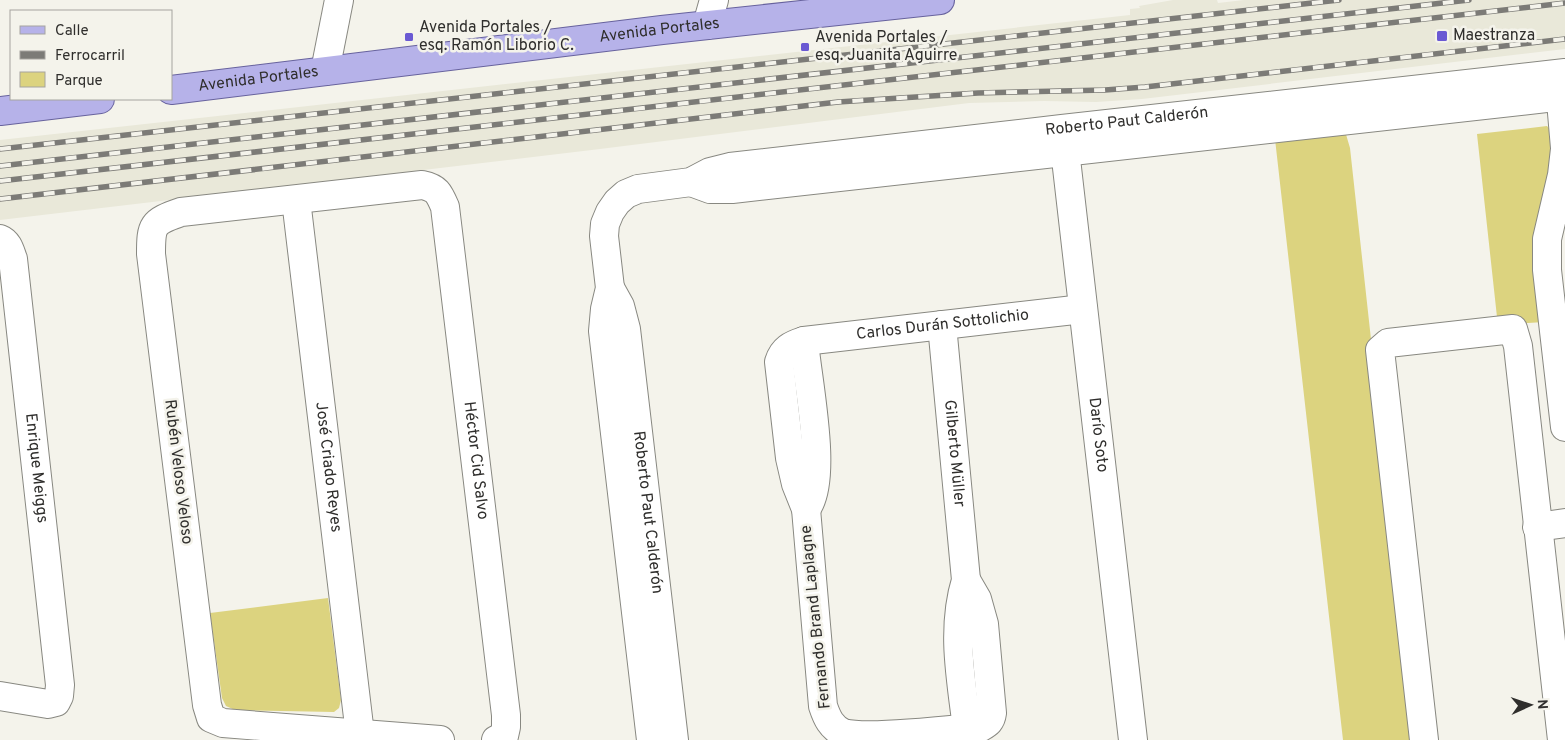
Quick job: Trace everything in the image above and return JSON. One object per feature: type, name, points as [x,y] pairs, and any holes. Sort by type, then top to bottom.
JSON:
[{"type":"main road","name":"Avenida Portales","points":[[172,90],[324,71],[710,12],[940,0]]},
{"type":"main road","points":[[0,110],[91,100]]},
{"type":"street","points":[[324,71],[339,0]]},
{"type":"street","points":[[1562,85],[1565,148],[1562,175],[1547,239],[1547,270],[1565,426]]},
{"type":"street","name":"Roberto Paut Calderón","points":[[674,740],[626,329],[620,306],[610,288],[604,236],[605,224],[610,212],[616,202],[626,194],[638,188],[691,182],[710,172],[730,167],[1063,140],[1562,85]]},
{"type":"street","name":"Darío Soto","points":[[1063,140],[1133,740]]},
{"type":"street","name":"Héctor Cid Salvo","points":[[296,200],[422,185],[433,187],[440,195],[445,207],[506,716],[506,727],[500,738]]},
{"type":"street","name":"Rubén Veloso Veloso","points":[[282,734],[223,723],[211,718],[207,706],[151,254],[151,239],[154,226],[162,219],[181,212],[296,200]]},
{"type":"street","name":"José Criado Reyes","points":[[296,200],[360,734]]},
{"type":"street","name":"Enrique Meiggs","points":[[0,239],[9,246],[13,259],[60,685],[59,696],[56,702],[48,704],[0,696]]},
{"type":"street","name":"Roberto Paut Calderón","points":[[610,288],[604,309],[603,331],[651,740]]},
{"type":"street","name":"Carlos Durán Sottolichio","points":[[804,341],[1083,309]]},
{"type":"street","name":"Gilberto Müller","points":[[886,739],[985,725],[991,718],[992,713],[984,624],[977,599],[966,580],[942,325]]},
{"type":"street","points":[[1424,740],[1380,350],[1388,343],[1513,329],[1518,346],[1562,740]]},
{"type":"street","name":"Fernando Brand Laplagne","points":[[804,341],[786,348],[781,354],[779,362],[790,458],[796,484],[806,509],[823,706],[831,724],[852,737],[886,739]]},
{"type":"street","points":[[1537,527],[1565,523]]},
{"type":"street","points":[[282,734],[360,734],[440,740]]},
{"type":"shaded area","points":[[1173,0],[1217,0],[1218,3],[1244,0],[1565,0],[1565,49],[1142,99],[1096,102],[969,103],[0,220],[0,140],[1130,15],[1130,9]]},
{"type":"green space","points":[[1547,126],[1554,134],[1544,322],[1494,325],[1497,317],[1477,134]]},
{"type":"green space","points":[[1345,131],[1350,148],[1415,740],[1343,740],[1275,139]]},
{"type":"green space","points":[[328,598],[341,700],[339,708],[334,712],[235,710],[226,706],[222,698],[210,613]]},
{"type":"railway","points":[[0,149],[1339,0]]},
{"type":"railway","points":[[0,166],[1469,0]]},
{"type":"railway","points":[[0,181],[1565,3]]},
{"type":"railway","points":[[0,199],[838,102],[978,93],[1105,90],[1145,87],[1565,39]]},
{"type":"place","name":"Maestranza","points":[[1442,36]]},
{"type":"place","name":"Avenida Portales / esq. Ramón Liborio C.","points":[[409,37]]},
{"type":"place","name":"Avenida Portales / esq. Juanita Aguirre","points":[[805,47]]}]
